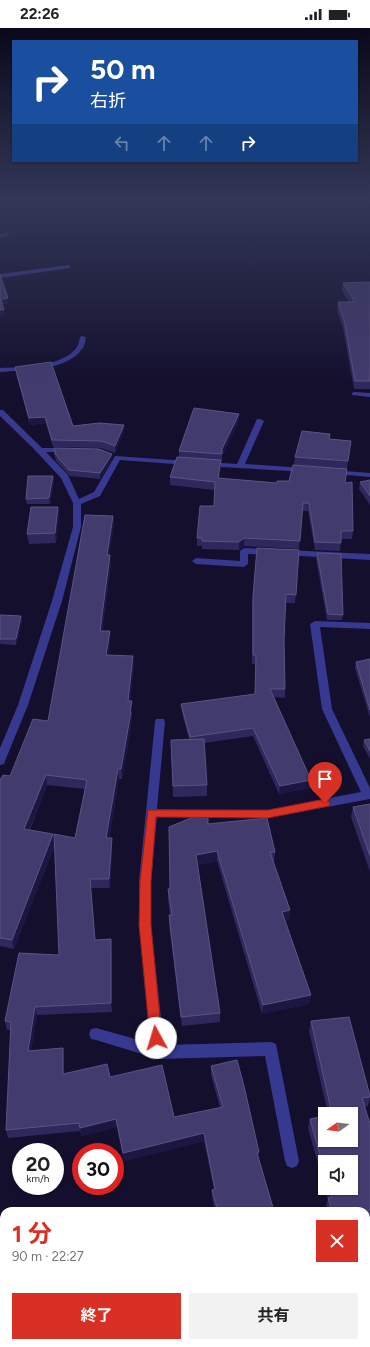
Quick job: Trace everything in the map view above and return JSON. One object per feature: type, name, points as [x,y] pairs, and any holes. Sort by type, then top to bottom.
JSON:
[{"type":"street","points":[[0,276],[68,267]]},
{"type":"street","points":[[0,370],[49,364],[68,359],[79,351],[83,338]]},
{"type":"street","points":[[354,394],[370,395]]},
{"type":"street","points":[[0,412],[65,477],[77,503],[77,527],[56,601],[23,706],[0,761]]},
{"type":"street","points":[[240,466],[260,421]]},
{"type":"street","points":[[39,450],[78,450]]},
{"type":"street","points":[[77,503],[97,494],[115,457],[309,471]]},
{"type":"street","points":[[324,472],[370,474],[370,478]]},
{"type":"street","points":[[196,561],[244,564],[244,551],[370,557]]},
{"type":"street","points":[[151,813],[268,814],[369,795],[327,709],[315,624],[370,626]]},
{"type":"street","points":[[158,1052],[145,925],[146,881],[151,813],[160,722]]},
{"type":"street","points":[[96,1034],[158,1052],[271,1049],[292,1161]]},
{"type":"building","points":[[0,274],[8,298],[1,299],[4,310],[0,310]]},
{"type":"building","points":[[370,282],[370,381],[355,381],[344,320],[338,302],[355,302],[343,283]]},
{"type":"building","points":[[51,362],[73,426],[99,423],[124,425],[115,446],[101,441],[52,440],[45,417],[29,418],[15,367]]},
{"type":"building","points":[[194,408],[239,414],[222,449],[222,454],[179,451]]},
{"type":"building","points":[[302,431],[330,434],[329,439],[351,441],[348,461],[295,457]]},
{"type":"building","points":[[54,448],[99,449],[112,454],[100,473],[69,470],[56,455]]},
{"type":"building","points":[[177,457],[221,460],[218,478],[277,483],[277,481],[289,481],[293,465],[347,469],[345,483],[352,482],[353,531],[341,531],[341,543],[315,542],[309,503],[303,503],[300,541],[244,538],[239,542],[202,541],[202,538],[197,538],[200,506],[214,506],[215,482],[170,477]]},
{"type":"building","points":[[28,476],[53,476],[49,498],[26,499]]},
{"type":"building","points":[[370,480],[370,496],[360,482]]},
{"type":"building","points":[[31,507],[58,507],[55,533],[27,534]]},
{"type":"building","points":[[85,515],[113,516],[107,555],[110,555],[100,631],[110,631],[106,655],[133,656],[128,701],[132,701],[121,769],[118,769],[106,838],[112,838],[109,879],[90,879],[95,940],[111,939],[111,1003],[35,1007],[28,1051],[63,1048],[63,1074],[107,1064],[110,1077],[162,1065],[174,1117],[223,1107],[211,1066],[237,1060],[259,1152],[257,1153],[273,1207],[217,1207],[212,1190],[215,1189],[204,1133],[124,1153],[124,1143],[121,1143],[116,1119],[80,1128],[79,1123],[6,1130],[11,1022],[5,1021],[19,953],[59,955],[54,834],[75,838],[87,780],[46,775],[24,829],[53,834],[12,940],[0,938],[0,780],[3,775],[10,776],[33,719],[48,721]]},
{"type":"building","points":[[257,548],[299,550],[296,595],[286,594],[284,640],[285,689],[270,689],[311,780],[280,786],[253,728],[190,737],[181,704],[255,694],[256,655],[253,655],[253,597]]},
{"type":"building","points":[[317,553],[341,554],[343,615],[328,614]]},
{"type":"building","points":[[0,615],[21,616],[16,639],[0,639]]},
{"type":"building","points":[[370,659],[370,710],[356,662]]},
{"type":"building","points":[[204,739],[207,785],[173,786],[171,740]]},
{"type":"building","points":[[370,739],[370,751],[364,740]]},
{"type":"building","points":[[370,804],[370,856],[353,807]]},
{"type":"building","points":[[208,811],[208,824],[267,818],[275,852],[270,852],[290,910],[282,912],[311,995],[263,1005],[217,851],[196,855],[220,1013],[181,1017],[169,915],[172,915],[168,889],[170,889],[169,827]]},
{"type":"building","points":[[349,1017],[370,1096],[362,1098],[370,1124],[370,1207],[331,1207],[328,1198],[332,1197],[331,1195],[358,1195],[358,1155],[320,1155],[310,1119],[318,1117],[318,1147],[358,1147],[358,1107],[330,1107],[311,1021]]},
{"type":"route","points":[[156,1038],[145,925],[146,881],[151,813],[268,814],[325,803]]}]
